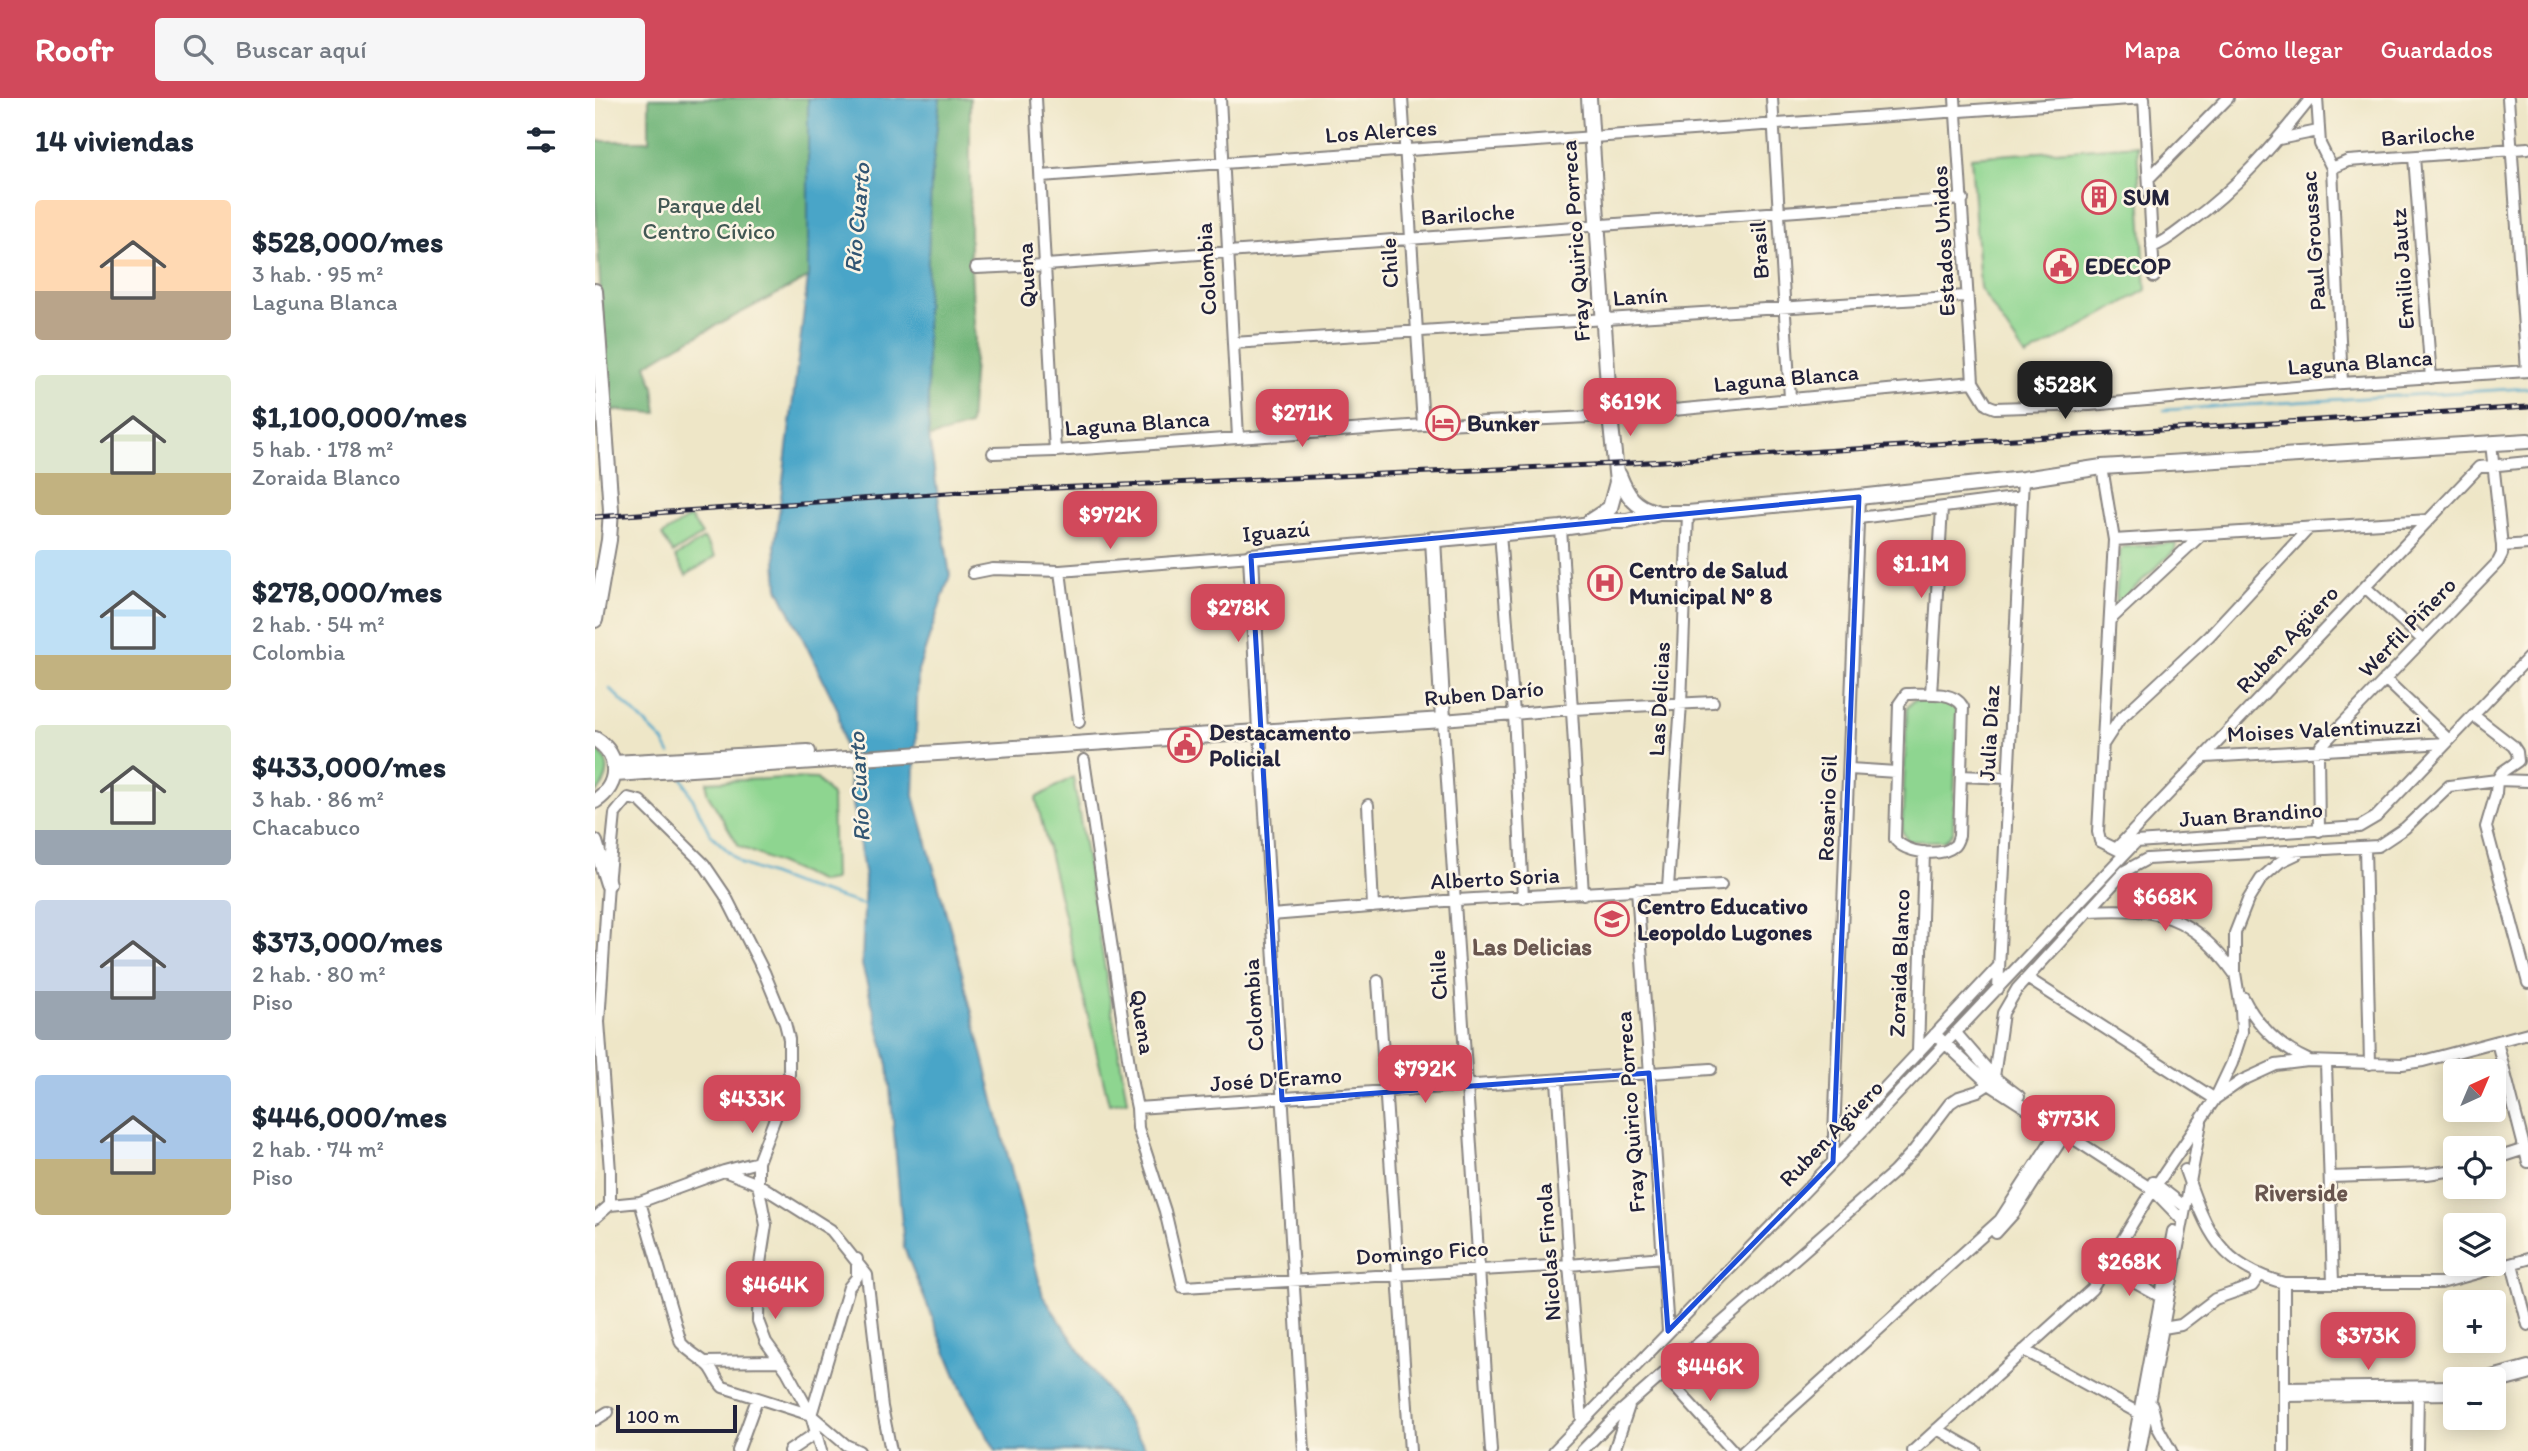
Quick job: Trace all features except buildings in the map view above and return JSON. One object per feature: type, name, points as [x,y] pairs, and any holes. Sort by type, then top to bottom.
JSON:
[{"type":"main road","name":"Fray Quirico Porreca","points":[[1589,98],[1610,416],[1622,508]]},
{"type":"main road","points":[[595,291],[605,511],[595,577]]},
{"type":"main road","points":[[595,389],[610,520],[595,620]]},
{"type":"main road","points":[[1622,508],[1659,513],[1688,513],[2023,480],[2102,467],[2528,441]]},
{"type":"main road","name":"Iguazú","points":[[1251,556],[1583,526],[1622,508]]},
{"type":"main road","name":"Chile","points":[[1433,539],[1443,720]]},
{"type":"main road","name":"Colombia","points":[[1251,556],[1260,731]]},
{"type":"main road","name":"Ruben Darío","points":[[615,768],[1243,729],[1260,731],[1443,720]]},
{"type":"main road","points":[[595,803],[612,784],[615,768],[605,746],[596,738]]},
{"type":"main road","points":[[595,842],[608,884]]},
{"type":"main road","points":[[595,859],[608,884]]},
{"type":"street","name":"Quena","points":[[1037,98],[1055,451]]},
{"type":"street","name":"Colombia","points":[[1220,98],[1238,437]]},
{"type":"street","name":"Chile","points":[[1402,98],[1423,425]]},
{"type":"street","name":"Brasil","points":[[1772,98],[1790,398]]},
{"type":"street","name":"Estados Unidos","points":[[1955,98],[1973,382]]},
{"type":"street","name":"Los Alerces","points":[[1041,176],[1405,151],[1591,135],[2144,98]]},
{"type":"street","points":[[2144,98],[2154,277]]},
{"type":"street","points":[[2148,177],[2228,98]]},
{"type":"street","points":[[2152,247],[2162,243],[2215,203],[2251,170],[2311,98]]},
{"type":"street","name":"Paul Groussac","points":[[2317,98],[2320,144],[2332,168],[2342,383]]},
{"type":"street","points":[[2508,98],[2527,371]]},
{"type":"street","points":[[2279,139],[2318,131]]},
{"type":"street","name":"Bariloche","points":[[2332,168],[2348,161],[2528,148]]},
{"type":"street","name":"Emilio Jautz","points":[[2414,157],[2431,378]]},
{"type":"street","name":"Bariloche","points":[[976,268],[1963,199]]},
{"type":"street","name":"Lanín","points":[[1233,343],[1966,296]]},
{"type":"street","name":"Laguna Blanca","points":[[993,453],[1423,425],[1610,416],[1973,382],[1987,405],[1995,408],[2090,405],[2342,383],[2527,371]]},
{"type":"street","points":[[2491,443],[2502,545],[2528,544]]},
{"type":"street","points":[[2493,464],[2528,462]]},
{"type":"street","name":"Ruben Agüero","points":[[1554,1451],[1998,989],[2206,757],[2428,520],[2479,467],[2493,464]]},
{"type":"street","points":[[2102,467],[2114,540],[2098,832],[2100,841],[2121,851]]},
{"type":"street","name":"Julia Díaz","points":[[1998,989],[2023,480]]},
{"type":"street","name":"Rosario Gil","points":[[1833,1162],[1859,497]]},
{"type":"street","points":[[1859,518],[2022,497]]},
{"type":"street","points":[[1931,694],[1942,508]]},
{"type":"street","name":"Las Delicias","points":[[1668,887],[1681,704],[1688,513]]},
{"type":"street","points":[[2114,540],[2428,520]]},
{"type":"street","points":[[1561,528],[1583,894]]},
{"type":"street","points":[[2103,745],[2119,720],[2209,636],[2309,528]]},
{"type":"street","points":[[1500,533],[1514,714],[1523,898]]},
{"type":"street","points":[[2110,620],[2201,535]]},
{"type":"street","name":"Werfil Piñero","points":[[2318,752],[2498,562],[2502,545]]},
{"type":"street","name":"Iguazú","points":[[973,573],[993,569],[1060,571],[1251,556]]},
{"type":"street","points":[[1060,571],[1079,722]]},
{"type":"street","points":[[2365,587],[2423,640]]},
{"type":"street","points":[[2385,679],[2447,741],[2528,657]]},
{"type":"street","points":[[1906,694],[1931,694],[1953,697],[1960,701],[1963,708],[1959,836],[1955,846],[1923,852],[1900,846],[1895,839],[1896,772],[1901,698],[1906,694]]},
{"type":"street","name":"Ruben Darío","points":[[1443,720],[1573,709],[1713,702]]},
{"type":"street","points":[[2473,715],[2517,752],[2518,761],[2497,779],[2496,793],[2486,827],[2528,984]]},
{"type":"street","name":"Chile","points":[[1443,720],[1457,900],[1491,1451]]},
{"type":"street","name":"Colombia","points":[[1260,731],[1304,1451]]},
{"type":"street","name":"Moises Valentinuzzi","points":[[2206,757],[2318,752],[2447,741]]},
{"type":"street","name":"Juan Brandino","points":[[2136,842],[2360,827],[2376,817],[2447,741]]},
{"type":"street","points":[[2318,752],[2319,831]]},
{"type":"street","name":"Quena","points":[[1084,760],[1138,1128],[1165,1211],[1183,1287]]},
{"type":"street","points":[[1850,769],[1896,772]]},
{"type":"street","points":[[1961,776],[2007,778]]},
{"type":"street","points":[[1992,1080],[2003,1013],[2012,996],[2125,871],[2147,859],[2378,846],[2392,839],[2449,786],[2497,779],[2528,781]]},
{"type":"street","points":[[610,1205],[610,1171],[597,1025],[615,814],[628,798],[640,801],[675,835],[703,864],[725,895],[764,972],[785,1023],[789,1039],[789,1074],[785,1092],[758,1161],[758,1184],[766,1225],[759,1270],[758,1321],[766,1342],[811,1415],[821,1451]]},
{"type":"street","points":[[1368,805],[1373,907]]},
{"type":"street","name":"Ruben Agüero","points":[[2121,851],[2136,842]]},
{"type":"street","points":[[2365,847],[2370,1064]]},
{"type":"street","points":[[1913,1451],[2085,1296],[2215,1100],[2232,1063],[2242,1032],[2235,973],[2235,933],[2248,900],[2261,879],[2280,862],[2304,850]]},
{"type":"street","name":"Zoraida Blanco","points":[[1917,1074],[1923,852]]},
{"type":"street","name":"Alberto Soria","points":[[1271,915],[1457,900],[1721,885]]},
{"type":"street","name":"Fray Quirico Porreca","points":[[1637,889],[1668,1331]]},
{"type":"street","points":[[2089,911],[2141,910],[2171,918],[2203,935],[2235,973]]},
{"type":"street","points":[[1857,1137],[1865,1109],[1999,966]]},
{"type":"street","points":[[2027,978],[2215,1100]]},
{"type":"street","points":[[1378,981],[1409,1451]]},
{"type":"street","points":[[2237,985],[2250,1012],[2265,1029],[2290,1050],[2312,1062]]},
{"type":"street","points":[[1956,1033],[1992,1080]]},
{"type":"street","points":[[2215,1100],[2241,1081],[2276,1065],[2312,1062],[2402,1064],[2423,1061],[2528,1033]]},
{"type":"street","points":[[1935,1034],[1992,1080],[2181,1203]]},
{"type":"street","points":[[2497,1042],[2528,1162]]},
{"type":"street","points":[[2326,1063],[2333,1283]]},
{"type":"street","name":"José D'Eramo","points":[[1137,1108],[1711,1069]]},
{"type":"street","name":"Nicolas Finola","points":[[1557,1080],[1569,1265],[1583,1420]]},
{"type":"street","points":[[1582,1451],[1621,1411],[1894,1172],[1950,1103],[1992,1080]]},
{"type":"street","points":[[2181,1203],[2189,1181],[2202,1119]]},
{"type":"street","points":[[1744,1451],[2000,1220],[2064,1129]]},
{"type":"street","points":[[1754,1451],[2006,1224],[2064,1129]]},
{"type":"street","points":[[2140,1451],[2192,1132]]},
{"type":"street","points":[[2506,1155],[2525,1149]]},
{"type":"street","points":[[595,1218],[610,1205],[640,1202],[704,1176],[758,1161]]},
{"type":"street","points":[[2185,1170],[2199,1213],[2218,1243],[2232,1258],[2260,1275],[2284,1283],[2441,1283],[2528,1259]]},
{"type":"street","points":[[724,1171],[758,1184],[831,1230],[857,1259],[869,1282],[882,1407],[891,1451]]},
{"type":"street","points":[[2330,1177],[2443,1171]]},
{"type":"street","points":[[2155,1188],[2179,1218]]},
{"type":"street","points":[[640,1202],[681,1343],[691,1355],[704,1362],[723,1387],[811,1415],[846,1445],[859,1451]]},
{"type":"street","name":"Domingo Fico","points":[[1183,1287],[1569,1265],[1663,1256]]},
{"type":"street","points":[[811,1415],[849,1287],[857,1277],[857,1259]]},
{"type":"street","points":[[2512,1264],[2528,1325]]},
{"type":"street","points":[[2105,1266],[2164,1299]]},
{"type":"street","points":[[2163,1328],[2181,1325],[2215,1299],[2252,1286],[2260,1275]]},
{"type":"street","points":[[2284,1283],[2284,1451]]},
{"type":"street","points":[[2164,1299],[2163,1328],[2147,1399],[2157,1426],[2171,1451]]},
{"type":"street","points":[[2024,1350],[2144,1416]]},
{"type":"street","points":[[704,1362],[779,1361]]},
{"type":"street","points":[[2506,1372],[2528,1366]]},
{"type":"street","points":[[1664,1375],[1733,1451]]},
{"type":"street","points":[[2506,1381],[2528,1375]]},
{"type":"street","points":[[2418,1391],[2443,1388]]},
{"type":"street","points":[[2417,1451],[2418,1391]]},
{"type":"street","points":[[2285,1392],[2443,1393]]},
{"type":"street","points":[[738,1451],[757,1399]]},
{"type":"street","points":[[1614,1451],[1629,1406]]},
{"type":"street","points":[[595,1420],[608,1412]]},
{"type":"street","points":[[2132,1451],[2144,1416]]},
{"type":"street","points":[[1927,1451],[1934,1432]]},
{"type":"street","points":[[1934,1432],[1976,1451]]},
{"type":"street","points":[[789,1451],[816,1433]]},
{"type":"highlighted area","points":[[1859,497],[1833,1162],[1668,1331],[1649,1073],[1282,1100],[1251,556]]},
{"type":"green space","name":"Parque del Centro Cívico","points":[[649,98],[808,98],[808,278],[646,365],[654,387],[657,413],[607,410],[595,191],[595,141],[649,141]]},
{"type":"green space","points":[[939,98],[970,98],[970,251],[975,342],[970,426],[928,438],[925,311],[930,185]]},
{"type":"green space","name":"EDECOP","points":[[2137,145],[2146,290],[2026,357],[1980,288],[1971,157]]},
{"type":"green space","points":[[690,517],[702,535],[673,553],[662,535]]},
{"type":"green space","points":[[704,539],[715,557],[686,575],[675,557]]},
{"type":"green space","points":[[2176,544],[2175,550],[2115,606],[2120,551],[2123,547]]},
{"type":"green space","points":[[1914,700],[1952,702],[1957,711],[1953,832],[1945,841],[1908,841],[1902,831],[1907,708]]},
{"type":"green space","points":[[595,748],[605,759],[607,771],[604,783],[595,794]]},
{"type":"green space","points":[[1073,777],[1127,1101],[1109,1104],[1036,798]]},
{"type":"green space","points":[[817,779],[832,796],[834,880],[821,882],[739,846],[707,793],[707,782]]},
{"type":"water","name":"Río Cuarto","points":[[808,98],[940,98],[931,184],[926,310],[929,437],[950,575],[918,671],[914,796],[956,949],[1043,1296],[1148,1451],[996,1451],[963,1393],[904,1248],[888,1065],[862,965],[865,878],[838,710],[778,588],[775,545],[808,278]]},
{"type":"waterway","points":[[2164,410],[2528,388]]},
{"type":"waterway","points":[[610,689],[663,741],[670,754]]},
{"type":"waterway","points":[[681,775],[710,834],[742,864],[864,905]]},
{"type":"railway","points":[[595,517],[962,492],[1615,464],[2528,407]]},
{"type":"place","name":"SUM","points":[[2099,197]]},
{"type":"place","name":"EDECOP","points":[[2061,266]]},
{"type":"place","name":"Bunker","points":[[1443,423]]},
{"type":"place","name":"Centro de Salud Municipal Nº 8","points":[[1605,583]]},
{"type":"place","name":"Destacamento Policial","points":[[1185,745]]},
{"type":"place","name":"Centro Educativo Leopoldo Lugones","points":[[1612,919]]},
{"type":"district","name":"Las Delicias","points":[[1532,947]]},
{"type":"district","name":"Riverside","points":[[2301,1193]]}]
